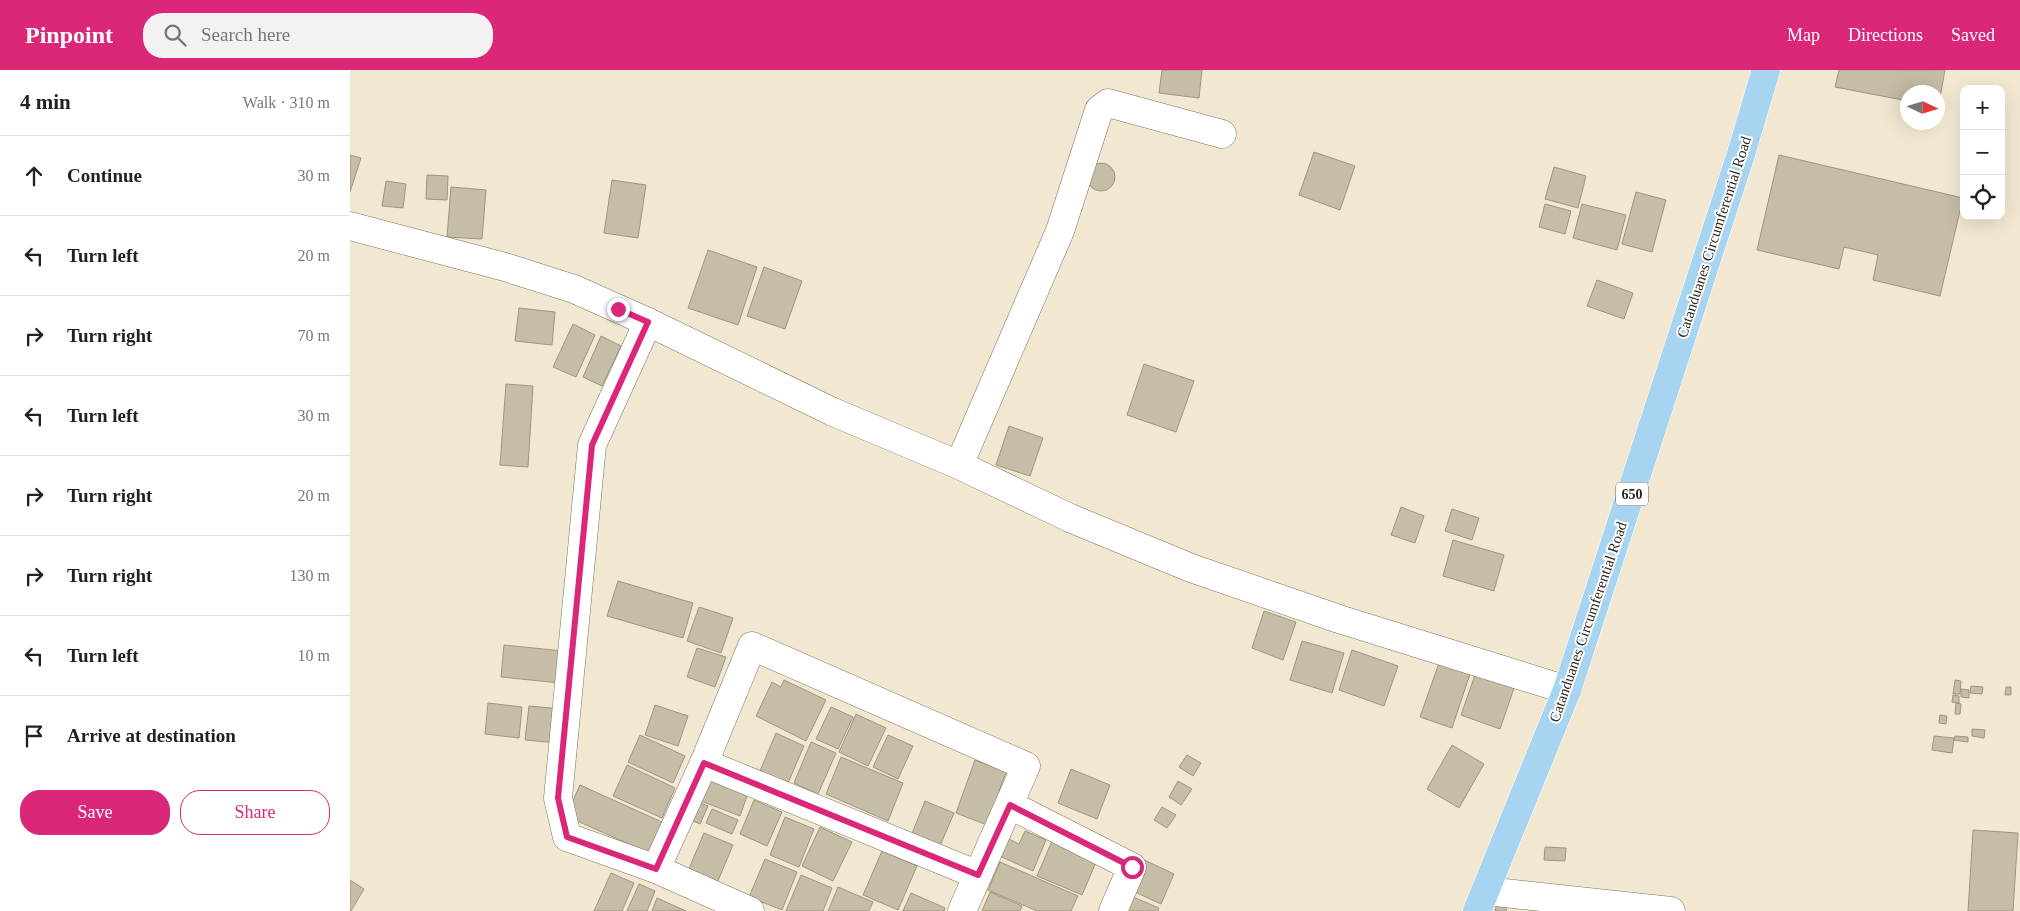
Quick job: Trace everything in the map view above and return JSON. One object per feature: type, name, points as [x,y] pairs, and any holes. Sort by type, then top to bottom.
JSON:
[{"type":"main road","name":"Catanduanes Circumferential Road","points":[[1482,901],[1568,690],[1741,154],[1766,70]]},
{"type":"street","points":[[959,465],[1060,231],[1099,110],[1108,104],[1222,134]]},
{"type":"street","points":[[350,226],[539,277],[574,289],[648,322],[833,412],[959,465],[1070,518],[1191,568],[1338,619],[1568,690]]},
{"type":"street","points":[[648,322],[592,445],[558,798],[567,837],[656,869],[750,911]]},
{"type":"street","points":[[656,869],[704,763],[752,646],[1026,766],[962,911]]},
{"type":"street","points":[[704,763],[978,875]]},
{"type":"street","points":[[1010,805],[1132,867],[1113,911]]},
{"type":"street","points":[[1482,901],[1671,911]]},
{"type":"building","points":[[1162,70],[1202,70],[1199,98],[1159,93]]},
{"type":"building","points":[[1839,70],[1945,70],[1942,85],[1900,85],[1900,99],[1835,87]]},
{"type":"building","points":[[1314,152],[1355,166],[1340,210],[1299,195]]},
{"type":"building","points":[[350,155],[361,158],[350,192]]},
{"type":"building","points":[[1779,155],[1960,197],[1960,211],[1940,296],[1873,280],[1878,255],[1844,247],[1839,269],[1757,250]]},
{"type":"building","points":[[1101,163],[1111,167],[1115,177],[1111,187],[1101,191],[1091,187],[1087,177],[1091,167]]},
{"type":"building","points":[[1554,167],[1586,176],[1578,208],[1545,199]]},
{"type":"building","points":[[427,175],[448,176],[447,200],[426,199]]},
{"type":"building","points":[[612,180],[646,185],[638,238],[604,233]]},
{"type":"building","points":[[386,181],[406,184],[403,208],[382,206]]},
{"type":"building","points":[[451,187],[486,190],[482,239],[447,237]]},
{"type":"building","points":[[1636,192],[1666,200],[1652,252],[1622,244]]},
{"type":"building","points":[[1545,204],[1571,211],[1565,234],[1539,227]]},
{"type":"building","points":[[1582,204],[1626,215],[1617,250],[1573,238]]},
{"type":"building","points":[[708,250],[757,267],[738,325],[688,308]]},
{"type":"building","points":[[764,267],[802,281],[785,329],[747,316]]},
{"type":"building","points":[[1597,280],[1633,293],[1624,319],[1587,306]]},
{"type":"building","points":[[519,308],[555,312],[552,345],[515,341]]},
{"type":"building","points":[[573,324],[595,335],[576,377],[553,367]]},
{"type":"building","points":[[601,336],[621,346],[602,386],[583,377]]},
{"type":"building","points":[[1144,364],[1194,381],[1176,432],[1127,415]]},
{"type":"building","points":[[506,384],[533,386],[528,467],[500,465]]},
{"type":"building","points":[[1009,426],[1043,438],[1030,476],[996,465]]},
{"type":"building","points":[[1401,507],[1424,516],[1415,543],[1391,535]]},
{"type":"building","points":[[1452,509],[1479,518],[1472,540],[1445,531]]},
{"type":"building","points":[[1453,540],[1504,555],[1494,591],[1443,576]]},
{"type":"building","points":[[618,581],[693,603],[683,638],[607,616]]},
{"type":"building","points":[[699,607],[733,618],[721,653],[687,641]]},
{"type":"building","points":[[1264,611],[1296,622],[1283,660],[1252,648]]},
{"type":"building","points":[[1302,641],[1344,653],[1332,693],[1290,680]]},
{"type":"building","points":[[504,645],[563,651],[560,683],[501,677]]},
{"type":"building","points":[[697,648],[726,657],[715,687],[687,677]]},
{"type":"building","points":[[1352,650],[1398,666],[1384,706],[1339,690]]},
{"type":"building","points":[[1439,663],[1470,674],[1452,728],[1420,717]]},
{"type":"building","points":[[1475,675],[1514,688],[1500,729],[1461,715]]},
{"type":"building","points":[[784,680],[826,700],[806,741],[756,716],[772,682],[781,687]]},
{"type":"building","points":[[1955,680],[1961,681],[1960,694],[1953,694]]},
{"type":"building","points":[[1971,686],[1983,687],[1982,694],[1970,693]]},
{"type":"building","points":[[2006,687],[2011,687],[2011,695],[2005,695]]},
{"type":"building","points":[[1961,689],[1969,690],[1969,698],[1961,697]]},
{"type":"building","points":[[1953,695],[1959,696],[1959,703],[1952,702]]},
{"type":"building","points":[[488,703],[522,707],[519,738],[485,734]]},
{"type":"building","points":[[1956,703],[1961,704],[1960,714],[1955,714]]},
{"type":"building","points":[[655,705],[688,716],[678,746],[645,735]]},
{"type":"building","points":[[529,706],[562,709],[558,743],[525,740]]},
{"type":"building","points":[[831,707],[853,717],[838,749],[816,739]]},
{"type":"building","points":[[856,714],[886,728],[868,766],[839,752]]},
{"type":"building","points":[[1940,715],[1947,716],[1946,724],[1939,723]]},
{"type":"building","points":[[1972,729],[1985,730],[1984,738],[1972,736]]},
{"type":"building","points":[[776,733],[804,746],[788,783],[760,771]]},
{"type":"building","points":[[640,735],[685,756],[673,783],[628,762]]},
{"type":"building","points":[[888,735],[913,746],[898,779],[873,767]]},
{"type":"building","points":[[1934,736],[1954,738],[1952,753],[1932,750]]},
{"type":"building","points":[[1955,736],[1968,737],[1968,742],[1954,740]]},
{"type":"building","points":[[811,742],[836,753],[818,794],[794,783]]},
{"type":"building","points":[[1452,745],[1484,764],[1459,808],[1427,789]]},
{"type":"building","points":[[1187,755],[1201,763],[1193,776],[1179,767]]},
{"type":"building","points":[[841,757],[903,783],[888,821],[826,794]]},
{"type":"building","points":[[975,760],[1006,772],[987,825],[956,813]]},
{"type":"building","points":[[627,765],[675,788],[662,818],[613,796]]},
{"type":"building","points":[[1071,769],[1110,785],[1097,819],[1058,803]]},
{"type":"building","points":[[710,778],[748,793],[740,816],[701,801]]},
{"type":"building","points":[[1178,781],[1192,789],[1181,805],[1169,797]]},
{"type":"building","points":[[580,785],[662,822],[649,853],[566,816]]},
{"type":"building","points":[[693,800],[708,806],[700,824],[686,818]]},
{"type":"building","points":[[754,800],[782,812],[767,846],[740,834]]},
{"type":"building","points":[[925,801],[954,813],[937,853],[909,841]]},
{"type":"building","points":[[1162,807],[1176,815],[1167,828],[1154,820]]},
{"type":"building","points":[[712,809],[738,820],[732,834],[706,823]]},
{"type":"building","points":[[785,817],[814,829],[799,867],[770,855]]},
{"type":"building","points":[[820,827],[852,842],[833,881],[802,866]]},
{"type":"building","points":[[1973,830],[2018,833],[2013,911],[1968,911]]},
{"type":"building","points":[[1025,831],[1046,840],[1033,871],[995,854],[1003,836],[1019,844]]},
{"type":"building","points":[[704,833],[733,845],[717,883],[688,871]]},
{"type":"building","points":[[1052,841],[1097,860],[1082,895],[1037,876]]},
{"type":"building","points":[[1545,847],[1566,848],[1565,861],[1544,860]]},
{"type":"building","points":[[882,851],[917,866],[898,910],[863,895]]},
{"type":"building","points":[[1138,857],[1174,874],[1161,904],[1124,887]]},
{"type":"building","points":[[765,859],[797,872],[782,910],[749,897]]},
{"type":"building","points":[[1000,862],[1078,896],[1071,911],[1037,911],[988,890]]},
{"type":"building","points":[[611,873],[634,883],[622,911],[594,911]]},
{"type":"building","points":[[801,875],[832,888],[823,911],[786,911]]},
{"type":"building","points":[[350,880],[364,889],[351,911],[350,911]]},
{"type":"building","points":[[639,884],[655,891],[647,911],[627,911]]},
{"type":"building","points":[[838,887],[873,902],[869,911],[828,911]]},
{"type":"building","points":[[990,892],[1022,906],[1020,911],[982,911]]},
{"type":"building","points":[[911,893],[945,908],[944,911],[903,911]]},
{"type":"building","points":[[1126,894],[1159,908],[1158,911],[1118,911]]},
{"type":"building","points":[[657,898],[686,911],[652,911]]},
{"type":"building","points":[[1498,899],[1509,901],[1506,911],[1495,911]]},
{"type":"route","points":[[618,309],[648,322],[592,445],[558,798],[567,837],[656,869],[704,763],[978,875],[1010,805],[1132,867]]}]
